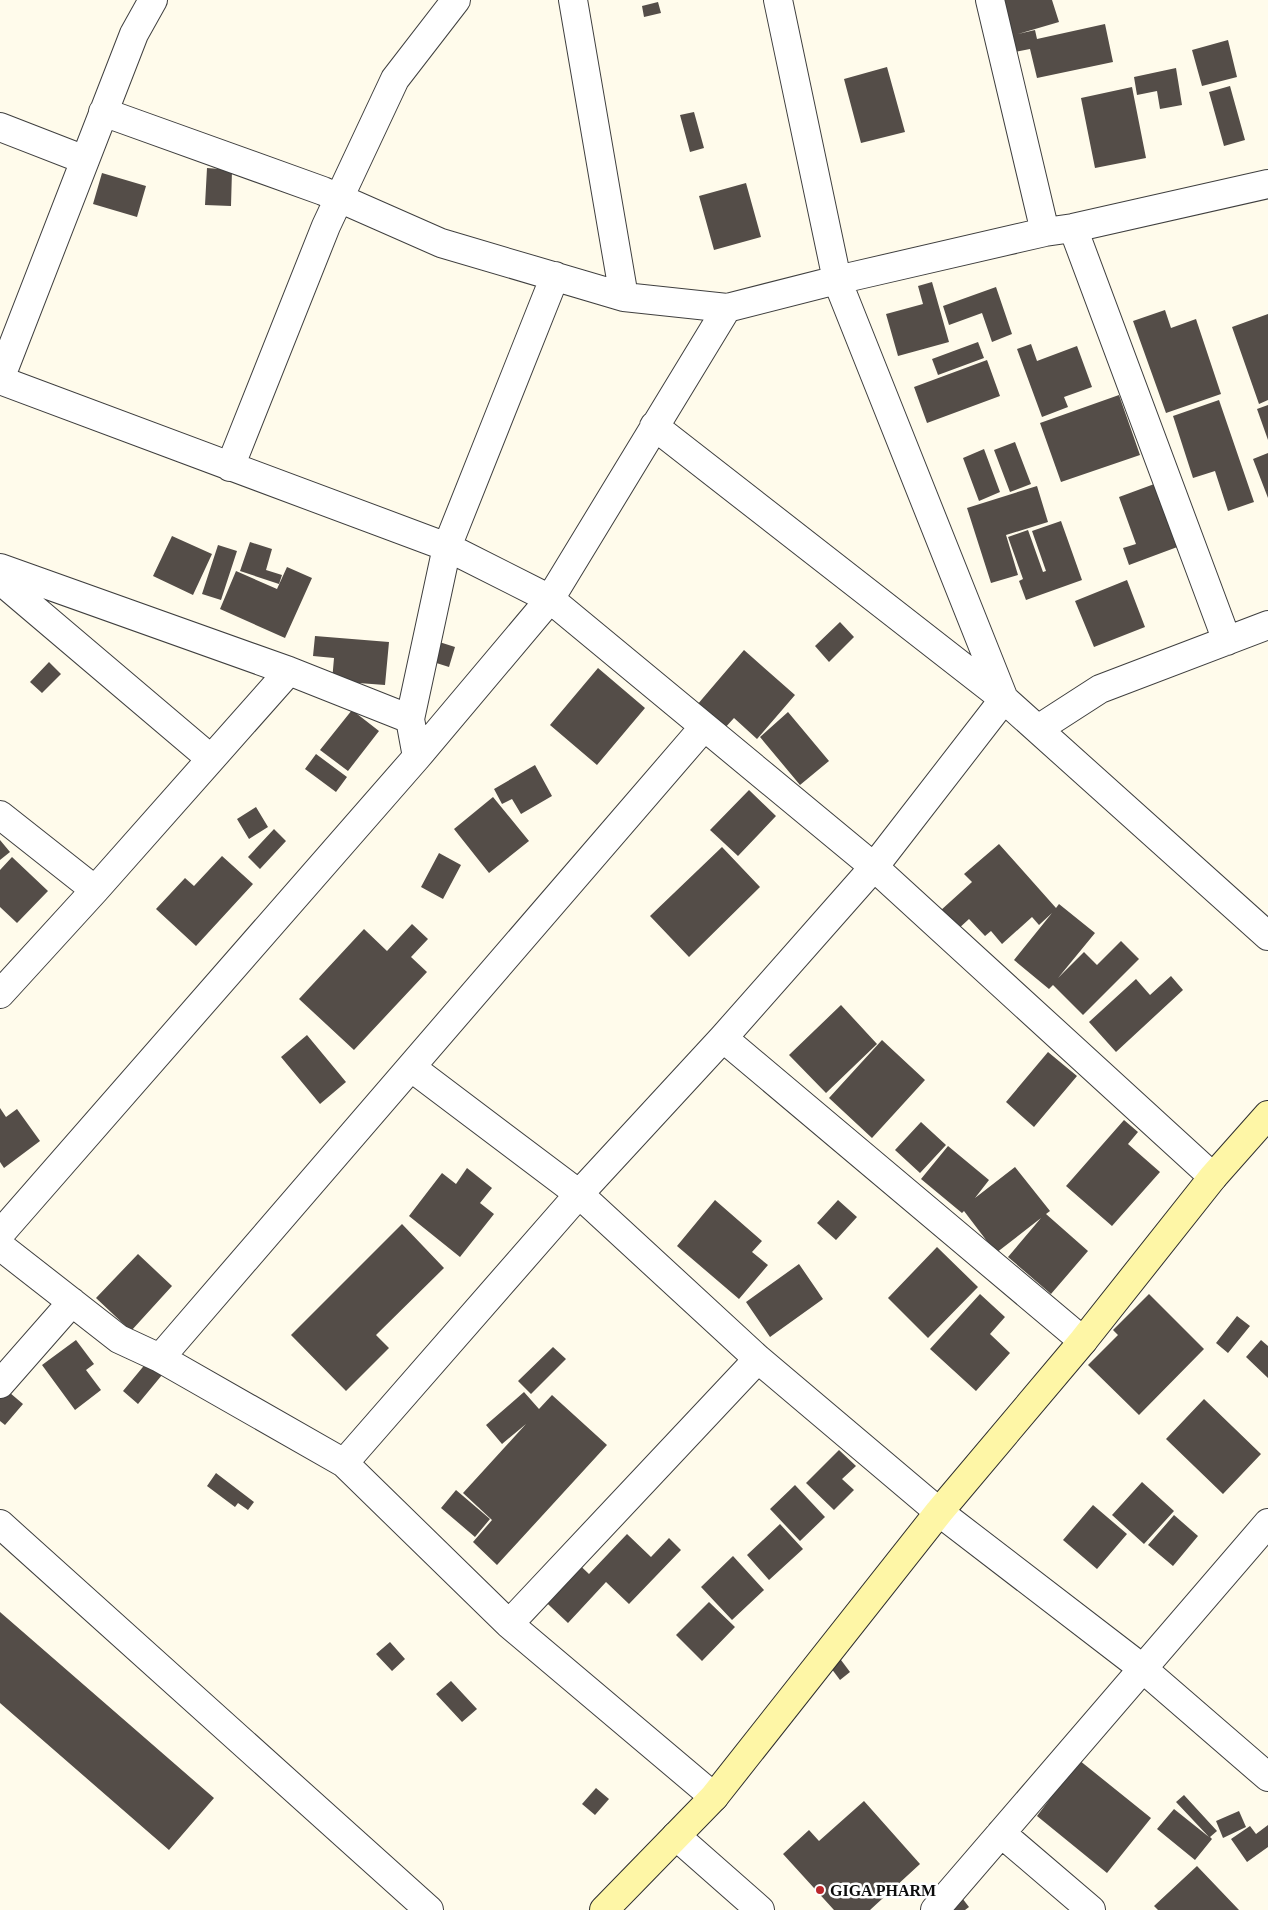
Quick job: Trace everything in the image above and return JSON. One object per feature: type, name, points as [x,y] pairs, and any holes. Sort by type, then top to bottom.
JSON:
[{"type":"street","points":[[153,0],[134,34],[0,380],[447,547],[550,599],[874,867],[1213,1177]]},
{"type":"street","points":[[230,467],[339,198],[394,79],[456,0]]},
{"type":"street","points":[[573,0],[624,297]]},
{"type":"street","points":[[778,0],[837,280],[1004,699]]},
{"type":"street","points":[[990,0],[1045,232]]},
{"type":"street","points":[[104,112],[339,198],[441,243],[624,297],[727,308],[837,280],[1045,232],[1074,228],[1268,184]]},
{"type":"street","points":[[0,128],[85,160]]},
{"type":"street","points":[[1074,228],[1227,640]]},
{"type":"street","points":[[417,757],[410,719],[447,547],[555,276]]},
{"type":"street","points":[[0,1234],[417,757],[550,599],[727,308]]},
{"type":"street","points":[[654,426],[1004,699],[1268,936]]},
{"type":"street","points":[[0,568],[288,671],[410,719]]},
{"type":"street","points":[[0,580],[211,759]]},
{"type":"street","points":[[1038,729],[1100,689],[1268,625]]},
{"type":"street","points":[[0,994],[95,890],[288,671]]},
{"type":"street","points":[[344,1464],[579,1194],[723,1038],[874,867],[1004,699]]},
{"type":"street","points":[[160,1358],[412,1068],[704,727]]},
{"type":"street","points":[[0,815],[95,890]]},
{"type":"street","points":[[723,1038],[1083,1341]]},
{"type":"street","points":[[412,1068],[579,1194],[758,1359],[939,1512],[1142,1668],[1268,1777]]},
{"type":"street","points":[[604,1910],[714,1797],[939,1512],[1083,1341],[1213,1177],[1268,1115]]},
{"type":"street","points":[[0,1246],[119,1339],[160,1358],[344,1464],[509,1624],[714,1797]]},
{"type":"street","points":[[0,1384],[72,1302]]},
{"type":"street","points":[[509,1624],[758,1359]]},
{"type":"street","points":[[935,1910],[1268,1523]]},
{"type":"street","points":[[0,1524],[429,1910]]},
{"type":"street","points":[[1001,1833],[1091,1910]]},
{"type":"street","points":[[676,1836],[760,1910]]},
{"type":"building","points":[[1003,0],[1052,0],[1059,22],[1018,34],[1035,30],[1037,39],[1105,24],[1113,62],[1037,78],[1030,49],[1015,52],[1013,35]]},
{"type":"building","points":[[658,2],[661,13],[644,17],[642,6]]},
{"type":"building","points":[[1228,40],[1237,77],[1202,86],[1192,50]]},
{"type":"building","points":[[887,67],[905,132],[861,143],[844,79]]},
{"type":"building","points":[[1176,68],[1182,105],[1160,109],[1157,91],[1137,95],[1134,77]]},
{"type":"building","points":[[1230,86],[1245,140],[1224,146],[1209,92]]},
{"type":"building","points":[[1132,87],[1146,158],[1095,168],[1081,98]]},
{"type":"building","points":[[694,112],[704,148],[690,152],[680,115]]},
{"type":"building","points":[[207,168],[232,170],[231,206],[205,205]]},
{"type":"building","points":[[102,173],[146,186],[137,217],[93,204]]},
{"type":"building","points":[[746,183],[761,237],[714,250],[699,196]]},
{"type":"building","points":[[932,282],[949,342],[898,356],[886,314],[923,304],[918,286]]},
{"type":"building","points":[[996,287],[1012,334],[992,342],[982,313],[949,325],[943,306]]},
{"type":"building","points":[[1165,310],[1171,328],[1196,319],[1221,394],[1166,413],[1133,321]]},
{"type":"building","points":[[1268,314],[1268,400],[1259,404],[1232,327]]},
{"type":"building","points":[[978,342],[984,358],[938,375],[932,359]]},
{"type":"building","points":[[1031,344],[1037,361],[1077,346],[1092,387],[1064,397],[1068,407],[1042,417],[1017,349]]},
{"type":"building","points":[[987,360],[1000,396],[927,423],[914,387]]},
{"type":"building","points":[[1119,395],[1140,455],[1061,482],[1040,423]]},
{"type":"building","points":[[1219,400],[1254,502],[1228,511],[1215,471],[1193,478],[1173,416]]},
{"type":"building","points":[[1268,405],[1268,440],[1257,409]]},
{"type":"building","points":[[1015,442],[1031,484],[1010,492],[994,450]]},
{"type":"building","points":[[984,449],[1000,492],[979,501],[963,458]]},
{"type":"building","points":[[1268,453],[1268,498],[1253,459]]},
{"type":"building","points":[[1157,483],[1180,546],[1129,565],[1123,548],[1136,544],[1119,497]]},
{"type":"building","points":[[1037,486],[1048,522],[1006,535],[1018,575],[991,583],[967,508]]},
{"type":"building","points":[[1061,521],[1082,580],[1026,600],[1019,581],[1023,579],[1008,537],[1028,530],[1043,572],[1046,571],[1032,531]]},
{"type":"building","points":[[172,536],[212,554],[193,595],[153,576]]},
{"type":"building","points":[[250,542],[272,549],[266,570],[282,575],[279,584],[240,571]]},
{"type":"building","points":[[218,545],[237,551],[221,600],[202,594]]},
{"type":"building","points":[[287,567],[312,578],[285,638],[220,609],[236,571],[277,589]]},
{"type":"building","points":[[1127,580],[1145,627],[1094,647],[1075,601]]},
{"type":"building","points":[[840,622],[854,637],[829,662],[815,646]]},
{"type":"building","points":[[315,636],[389,642],[385,685],[332,681],[334,658],[313,656]]},
{"type":"building","points":[[433,640],[455,647],[449,667],[427,660]]},
{"type":"building","points":[[744,650],[795,695],[757,739],[734,718],[724,729],[697,705]]},
{"type":"building","points":[[49,662],[61,674],[42,693],[30,682]]},
{"type":"building","points":[[598,668],[645,708],[597,765],[550,725]]},
{"type":"building","points":[[352,710],[379,731],[348,771],[320,750]]},
{"type":"building","points":[[788,712],[829,761],[800,785],[760,737]]},
{"type":"building","points":[[316,754],[347,777],[336,792],[305,769]]},
{"type":"building","points":[[535,765],[552,796],[521,814],[512,799],[502,804],[494,789]]},
{"type":"building","points":[[749,790],[776,816],[738,856],[710,830]]},
{"type":"building","points":[[493,797],[529,841],[489,873],[454,829]]},
{"type":"building","points":[[256,807],[268,827],[249,839],[237,819]]},
{"type":"building","points":[[274,829],[286,841],[260,869],[248,857]]},
{"type":"building","points":[[0,840],[10,852],[0,860]]},
{"type":"building","points":[[999,844],[1056,908],[1059,904],[1095,933],[1058,978],[1084,952],[1097,965],[1121,941],[1139,959],[1083,1015],[1053,985],[1049,989],[1014,960],[1052,913],[1039,925],[1032,917],[1002,944],[991,931],[985,936],[969,919],[957,930],[940,911],[972,882],[964,874]]},
{"type":"building","points":[[722,847],[760,887],[689,957],[650,916]]},
{"type":"building","points":[[439,853],[461,865],[443,899],[421,887]]},
{"type":"building","points":[[222,856],[253,884],[196,946],[156,909],[185,878],[194,886]]},
{"type":"building","points":[[12,857],[48,891],[17,923],[0,907],[0,870]]},
{"type":"building","points":[[412,924],[428,939],[411,957],[427,972],[354,1050],[299,999],[364,929],[387,951]]},
{"type":"building","points":[[1171,976],[1183,990],[1116,1052],[1089,1022],[1136,979],[1150,995]]},
{"type":"building","points":[[841,1005],[877,1044],[826,1093],[789,1055]]},
{"type":"building","points":[[307,1035],[346,1082],[320,1104],[281,1057]]},
{"type":"building","points":[[882,1040],[925,1080],[872,1138],[829,1098]]},
{"type":"building","points":[[1048,1052],[1077,1076],[1034,1127],[1006,1102]]},
{"type":"building","points":[[0,1108],[6,1117],[17,1109],[40,1141],[4,1168],[0,1162]]},
{"type":"building","points":[[1124,1120],[1138,1132],[1128,1144],[1160,1172],[1112,1226],[1066,1186]]},
{"type":"building","points":[[921,1122],[946,1145],[920,1173],[895,1150]]},
{"type":"building","points":[[948,1146],[989,1180],[975,1198],[1015,1167],[1050,1211],[1046,1214],[1088,1251],[1051,1294],[1008,1257],[1041,1218],[996,1253],[964,1211],[962,1213],[921,1179]]},
{"type":"building","points":[[467,1168],[492,1188],[480,1203],[494,1214],[460,1257],[409,1216],[442,1173],[456,1184]]},
{"type":"building","points":[[715,1200],[762,1241],[752,1252],[768,1265],[739,1299],[677,1246]]},
{"type":"building","points":[[838,1200],[857,1217],[836,1240],[817,1223]]},
{"type":"building","points":[[402,1224],[444,1268],[376,1335],[389,1348],[346,1391],[291,1335]]},
{"type":"building","points":[[937,1247],[978,1287],[928,1338],[888,1298]]},
{"type":"building","points":[[138,1254],[172,1286],[131,1331],[96,1298]]},
{"type":"building","points":[[799,1264],[823,1299],[770,1337],[746,1302]]},
{"type":"building","points":[[980,1294],[1005,1317],[990,1334],[1010,1353],[976,1391],[930,1349]]},
{"type":"building","points":[[1149,1294],[1204,1349],[1139,1415],[1088,1365],[1118,1335],[1113,1330]]},
{"type":"building","points":[[1237,1316],[1250,1326],[1228,1353],[1216,1343]]},
{"type":"building","points":[[76,1340],[94,1364],[86,1370],[101,1390],[75,1410],[42,1365]]},
{"type":"building","points":[[1261,1340],[1268,1346],[1268,1378],[1246,1357]]},
{"type":"building","points":[[553,1347],[566,1359],[531,1394],[518,1381]]},
{"type":"building","points":[[147,1362],[162,1375],[138,1404],[123,1391]]},
{"type":"building","points":[[3,1387],[23,1404],[5,1425],[0,1421],[0,1391]]},
{"type":"building","points":[[524,1392],[539,1409],[552,1395],[607,1445],[497,1565],[473,1542],[492,1520],[463,1493],[526,1424],[502,1444],[486,1425]]},
{"type":"building","points":[[1204,1399],[1261,1454],[1223,1494],[1166,1439]]},
{"type":"building","points":[[839,1450],[856,1466],[842,1479],[854,1490],[834,1510],[806,1483]]},
{"type":"building","points":[[216,1473],[254,1502],[248,1510],[238,1503],[235,1507],[207,1486]]},
{"type":"building","points":[[1142,1482],[1174,1511],[1144,1544],[1112,1515]]},
{"type":"building","points":[[795,1485],[825,1517],[800,1541],[770,1509]]},
{"type":"building","points":[[456,1490],[490,1519],[475,1537],[441,1508]]},
{"type":"building","points":[[1093,1505],[1127,1534],[1097,1569],[1063,1540]]},
{"type":"building","points":[[1174,1515],[1198,1536],[1173,1566],[1148,1545]]},
{"type":"building","points":[[780,1524],[803,1549],[769,1580],[747,1555]]},
{"type":"building","points":[[627,1534],[651,1557],[669,1538],[681,1550],[629,1604],[606,1582],[568,1623],[533,1590],[568,1554],[589,1574]]},
{"type":"building","points":[[733,1556],[764,1590],[732,1620],[701,1587]]},
{"type":"building","points":[[709,1602],[735,1627],[702,1661],[676,1635]]},
{"type":"building","points":[[0,1612],[214,1798],[169,1850],[0,1703]]},
{"type":"building","points":[[390,1642],[405,1659],[392,1671],[376,1654]]},
{"type":"building","points":[[838,1656],[850,1672],[840,1680],[828,1664]]},
{"type":"building","points":[[451,1681],[477,1709],[462,1722],[436,1694]]},
{"type":"building","points":[[1069,1752],[1151,1818],[1107,1873],[1037,1816],[1049,1800],[1039,1791]]},
{"type":"building","points":[[596,1788],[609,1799],[595,1815],[582,1804]]},
{"type":"building","points":[[1184,1795],[1217,1831],[1210,1837],[1212,1839],[1195,1860],[1157,1829],[1174,1809],[1209,1837],[1176,1802]]},
{"type":"building","points":[[864,1801],[920,1864],[870,1910],[834,1910],[783,1854],[809,1830],[819,1841]]},
{"type":"building","points":[[1239,1811],[1246,1827],[1223,1838],[1216,1821]]},
{"type":"building","points":[[1268,1825],[1268,1847],[1247,1862],[1231,1839],[1250,1826],[1256,1834]]},
{"type":"building","points":[[1197,1866],[1239,1910],[1158,1910],[1154,1906]]},
{"type":"building","points":[[959,1894],[969,1907],[965,1910],[952,1910]]},
{"type":"place","name":"GIGA PHARM","points":[[820,1890]]}]
